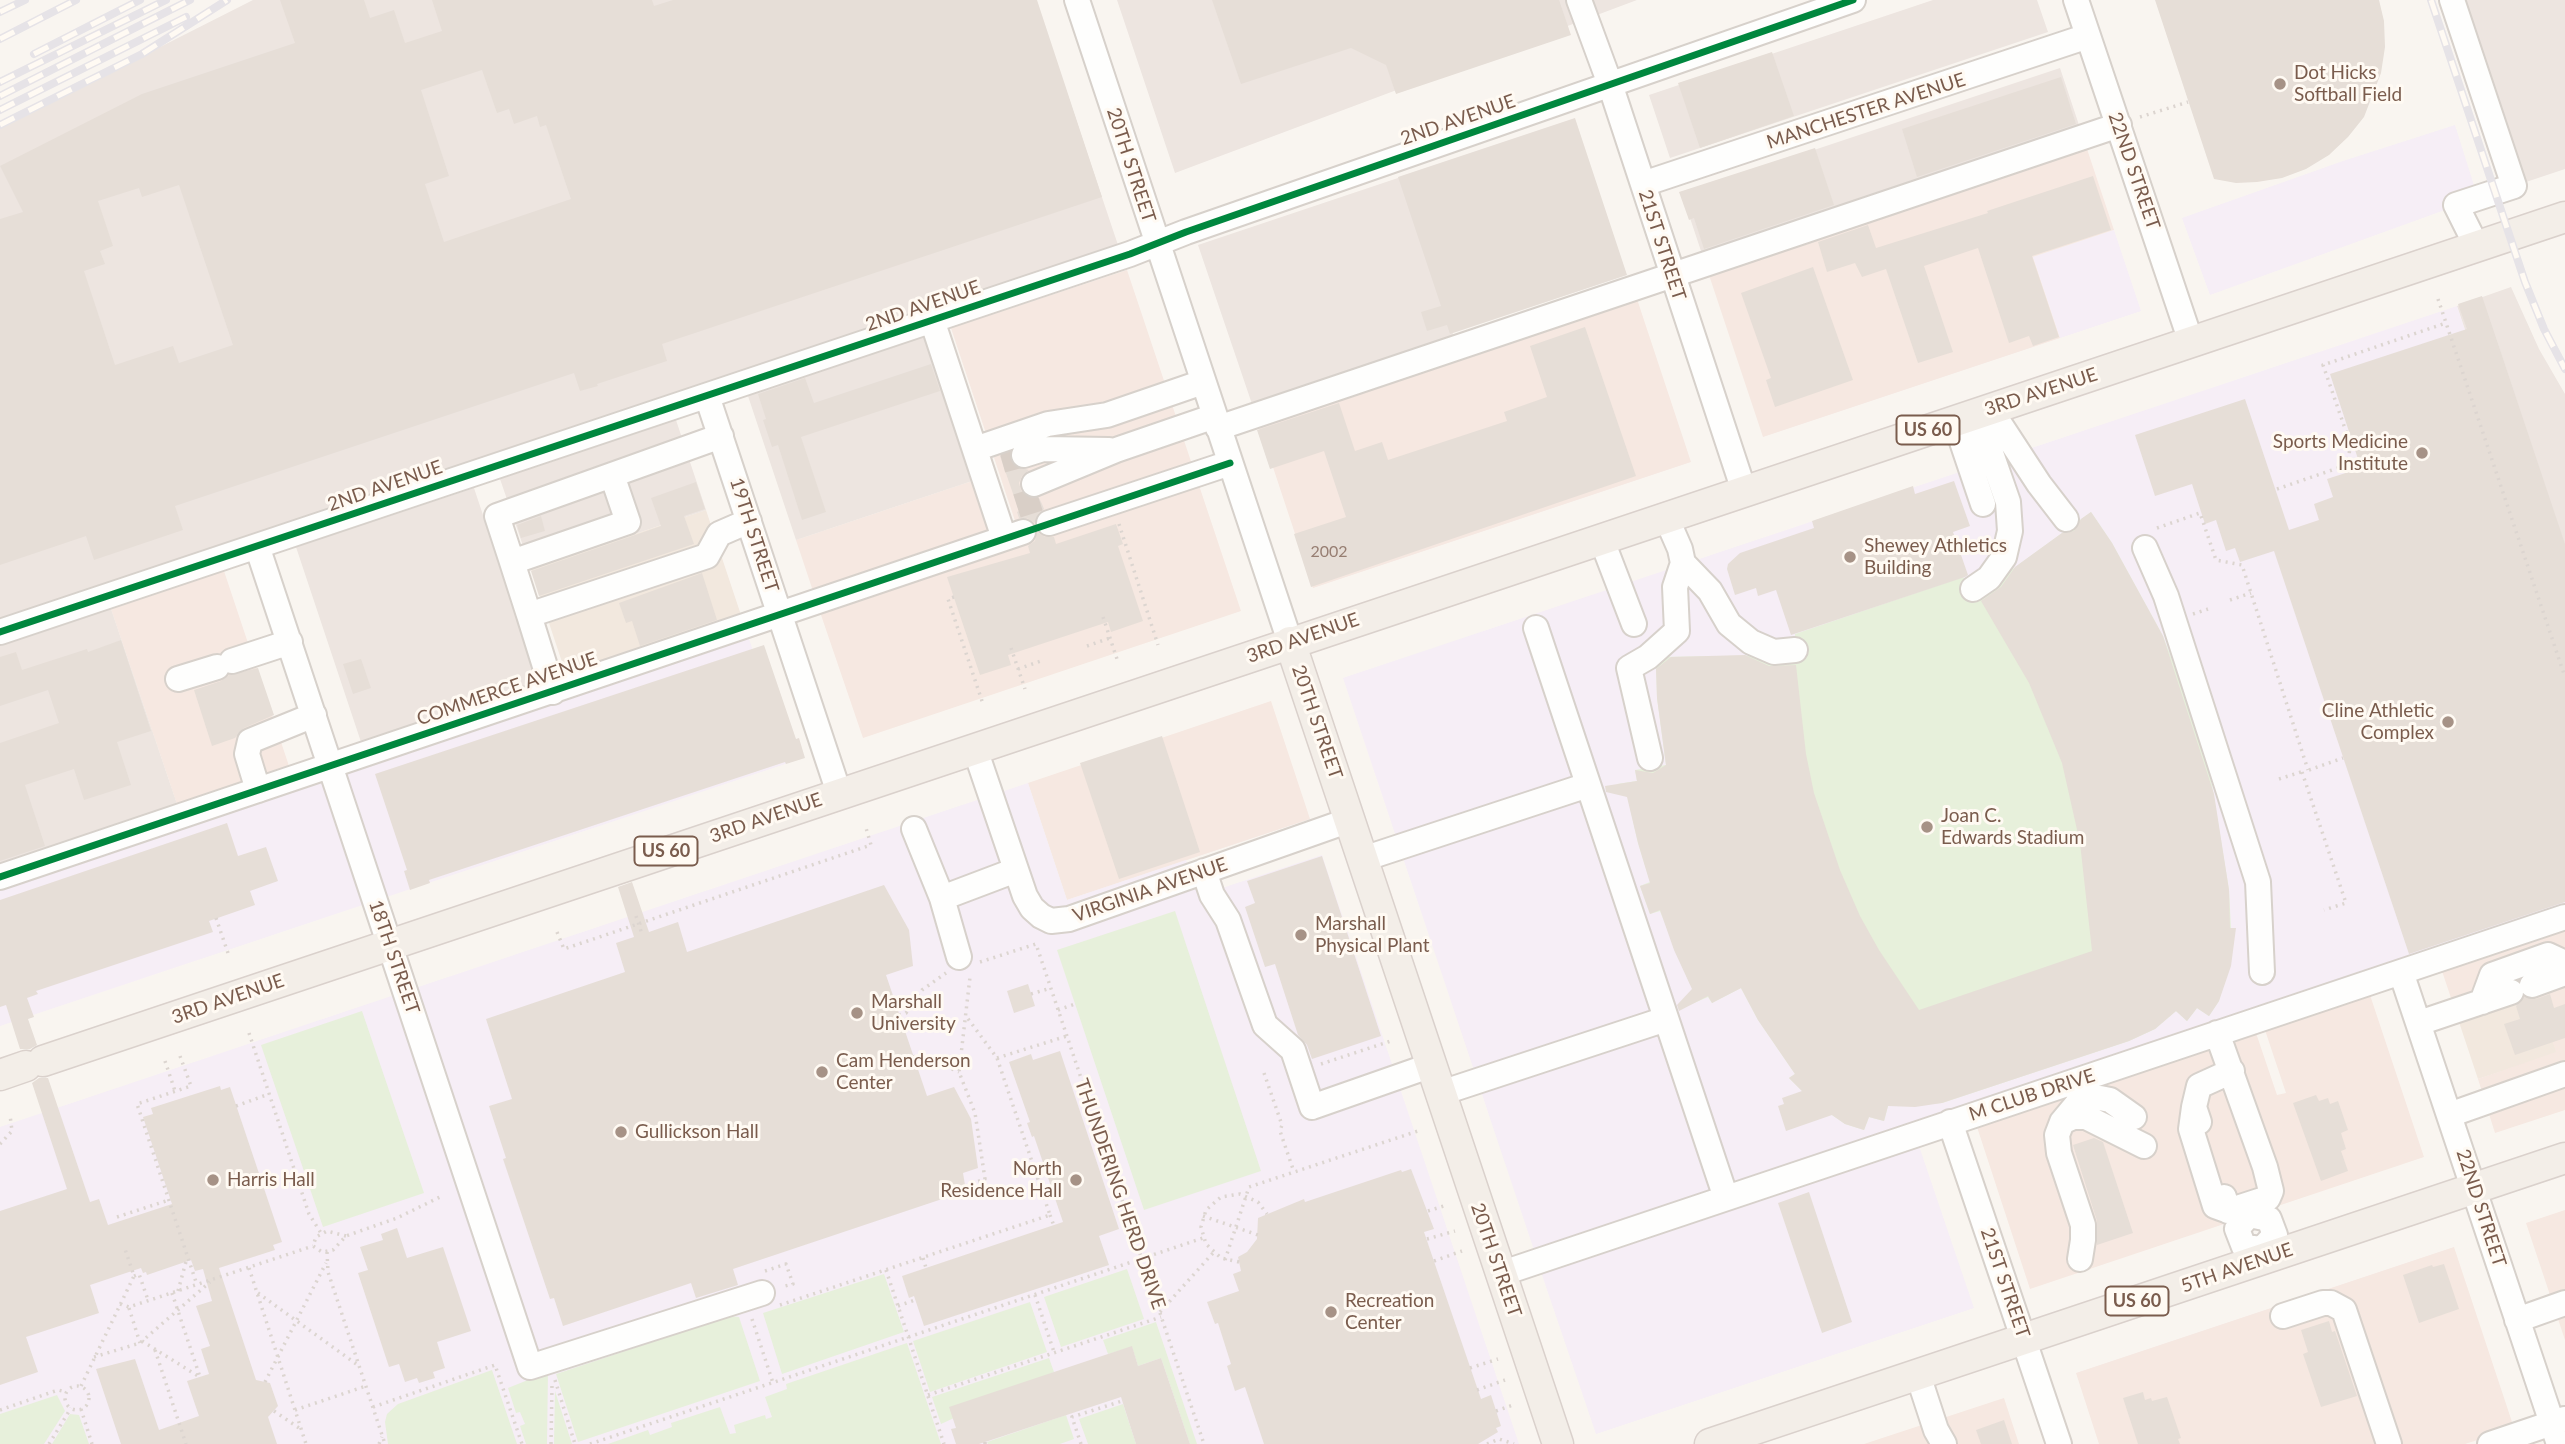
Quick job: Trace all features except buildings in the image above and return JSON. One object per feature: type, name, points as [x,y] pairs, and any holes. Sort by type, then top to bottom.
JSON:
[{"type":"main road","name":"3RD AVENUE","points":[[23,1067],[2565,217]]},
{"type":"main road","name":"20TH STREET","points":[[1290,642],[1558,1444]]},
{"type":"main road","name":"5TH AVENUE","points":[[1710,1444],[2024,1339],[2263,1254],[2565,1158]]},
{"type":"street","name":"20TH STREET","points":[[1077,0],[1290,642]]},
{"type":"street","name":"21ST STREET","points":[[1579,0],[1610,84],[1744,492]]},
{"type":"street","name":"2ND AVENUE","points":[[0,632],[1157,244],[1610,84],[1799,9],[1853,0]]},
{"type":"street","name":"22ND STREET","points":[[2076,0],[2088,36],[2128,122],[2191,342]]},
{"type":"street","points":[[2452,0],[2514,186],[2456,205],[2477,247]]},
{"type":"street","name":"MANCHESTER AVENUE","points":[[1643,184],[2088,36]]},
{"type":"street","points":[[1007,481],[1043,449],[1116,450],[1217,422],[1671,275],[2128,122]]},
{"type":"street","points":[[932,320],[1007,481]]},
{"type":"street","points":[[1007,481],[1048,424],[1107,415],[1203,382]]},
{"type":"street","name":"19TH STREET","points":[[707,396],[839,793]]},
{"type":"street","points":[[1974,414],[1983,504]]},
{"type":"street","points":[[1974,414],[2039,484],[2066,519]]},
{"type":"street","points":[[1973,589],[1989,578],[2004,557],[2010,531],[2008,502],[1974,414]]},
{"type":"street","points":[[553,692],[497,516],[721,436]]},
{"type":"street","points":[[1007,481],[1057,492],[1116,450]]},
{"type":"street","points":[[1049,523],[1230,463]]},
{"type":"street","points":[[512,562],[628,522],[612,475]]},
{"type":"street","name":"COMMERCE AVENUE","points":[[0,877],[1013,535],[1007,481]]},
{"type":"street","points":[[1650,758],[1629,668],[1648,657],[1677,631],[1675,587],[1683,563],[1666,517]]},
{"type":"street","points":[[529,615],[706,556],[719,534],[749,521]]},
{"type":"street","points":[[1601,538],[1633,624]]},
{"type":"street","points":[[2149,539],[2258,882],[2262,972]]},
{"type":"street","name":"18TH STREET","points":[[257,546],[530,1367],[767,1291]]},
{"type":"street","points":[[1683,563],[1710,591],[1729,624],[1751,642],[1774,652],[1795,650]]},
{"type":"street","points":[[1536,628],[1726,1198]]},
{"type":"street","points":[[178,679],[290,642]]},
{"type":"street","points":[[258,790],[247,754],[250,741],[314,715]]},
{"type":"street","name":"VIRGINIA AVENUE","points":[[975,748],[1016,870],[1032,908],[1051,920],[1069,919],[1350,820]]},
{"type":"street","points":[[1363,859],[1588,785]]},
{"type":"street","points":[[914,829],[942,898],[953,965]]},
{"type":"street","points":[[942,898],[1016,870]]},
{"type":"street","points":[[1204,871],[1212,895],[1228,920],[1265,1025],[1293,1050],[1312,1107],[1432,1065]]},
{"type":"street","name":"M CLUB DRIVE","points":[[1500,1274],[2565,917]]},
{"type":"street","points":[[2482,1002],[2493,975],[2548,956],[2565,963]]},
{"type":"street","name":"22ND STREET","points":[[2401,972],[2517,1320],[2558,1429]]},
{"type":"street","points":[[2419,1023],[2565,973]]},
{"type":"street","points":[[1441,1093],[1666,1019]]},
{"type":"street","points":[[2217,1033],[2232,1071],[2265,1167],[2271,1191],[2268,1198],[2237,1208],[2215,1206],[2191,1129],[2199,1086],[2232,1071]]},
{"type":"street","points":[[2449,1115],[2565,1074]]},
{"type":"street","points":[[2080,1259],[2083,1226],[2056,1143],[2057,1135],[2062,1122],[2077,1104],[2099,1098],[2110,1100],[2134,1117]]},
{"type":"street","points":[[2194,1107],[2212,1159]]},
{"type":"street","points":[[2062,1122],[2073,1117],[2086,1117],[2144,1146]]},
{"type":"street","name":"21ST STREET","points":[[1950,1122],[2059,1444]]},
{"type":"street","points":[[2237,1208],[2237,1229],[2244,1247],[2263,1254]]},
{"type":"street","points":[[2283,1316],[2323,1303],[2338,1305],[2344,1310],[2389,1444]]},
{"type":"street","points":[[2517,1320],[2565,1303]]},
{"type":"street","points":[[1918,1375],[1936,1430],[1944,1444]]},
{"type":"street","points":[[2490,1444],[2558,1429]]},
{"type":"path","points":[[2128,122],[2189,102]]},
{"type":"path","points":[[2438,299],[2565,677]]},
{"type":"path","points":[[2277,489],[2338,468],[2349,457],[2350,443],[2323,365],[2446,323]]},
{"type":"path","points":[[1111,502],[1158,645]]},
{"type":"path","points":[[2149,539],[2200,513],[2216,561],[2242,565],[2308,770]]},
{"type":"path","points":[[2231,600],[2251,593]]},
{"type":"path","points":[[954,597],[948,599],[983,704]]},
{"type":"path","points":[[1103,617],[1117,659]]},
{"type":"path","points":[[1087,646],[1110,638]]},
{"type":"path","points":[[1011,648],[1025,689]]},
{"type":"path","points":[[1018,669],[1041,661]]},
{"type":"path","points":[[2279,779],[2343,758]]},
{"type":"path","points":[[2302,772],[2346,903],[2324,910]]},
{"type":"path","points":[[557,932],[564,949],[871,845],[866,828]]},
{"type":"path","points":[[636,916],[642,934]]},
{"type":"path","points":[[216,918],[229,956]]},
{"type":"path","points":[[900,1016],[906,1013],[922,990],[953,965]]},
{"type":"path","points":[[1031,994],[1051,988]]},
{"type":"path","points":[[1058,1010],[1075,1004]]},
{"type":"path","points":[[965,1016],[997,1058],[1054,1226]]},
{"type":"path","points":[[965,1016],[959,1072],[975,1113],[985,1179],[965,1186]]},
{"type":"path","points":[[249,1033],[309,1214],[321,1233]]},
{"type":"path","points":[[997,1058],[1067,1036]]},
{"type":"path","points":[[1316,1066],[1391,1041]]},
{"type":"path","points":[[1364,1042],[1366,1049]]},
{"type":"path","points":[[914,1057],[920,1055],[959,1072]]},
{"type":"path","points":[[180,1056],[191,1086],[137,1104],[197,1285]]},
{"type":"path","points":[[164,1061],[175,1091]]},
{"type":"path","points":[[1264,1073],[1282,1125],[1280,1131],[1294,1172]]},
{"type":"path","points":[[183,1089],[185,1097]]},
{"type":"path","points":[[236,1106],[269,1094]]},
{"type":"path","points":[[0,1143],[12,1131],[10,1115]]},
{"type":"path","points":[[1225,1260],[1249,1187],[1422,1129]]},
{"type":"path","points":[[1239,1262],[1225,1260],[1213,1253],[1203,1238],[1203,1216],[1210,1205],[1221,1197],[1233,1194],[1247,1195],[1258,1202],[1267,1214]]},
{"type":"path","points":[[313,1246],[317,1250],[327,1252],[338,1247],[346,1236],[397,1218],[440,1196]]},
{"type":"path","points":[[117,1217],[169,1200]]},
{"type":"path","points":[[1428,1211],[1447,1205]]},
{"type":"path","points":[[767,1291],[886,1270],[1050,1215]]},
{"type":"path","points":[[1203,1216],[1258,1235]]},
{"type":"path","points":[[313,1246],[316,1237],[321,1233],[333,1231],[346,1236]]},
{"type":"path","points":[[1427,1239],[1455,1231]]},
{"type":"path","points":[[590,1444],[1203,1238]]},
{"type":"path","points":[[120,1304],[129,1307],[313,1246]]},
{"type":"path","points":[[81,1386],[134,1276],[125,1249]]},
{"type":"path","points":[[1434,1261],[1462,1251]]},
{"type":"path","points":[[327,1252],[328,1272],[385,1444]]},
{"type":"path","points":[[928,1395],[1160,1315],[1213,1253]]},
{"type":"path","points":[[178,1291],[188,1256]]},
{"type":"path","points":[[923,1258],[926,1268]]},
{"type":"path","points":[[265,1382],[327,1261]]},
{"type":"path","points":[[767,1291],[793,1283],[786,1264],[767,1291],[773,1383]]},
{"type":"path","points":[[249,1268],[306,1444]]},
{"type":"path","points":[[886,1270],[944,1444]]},
{"type":"path","points":[[134,1276],[139,1274],[148,1301]]},
{"type":"path","points":[[94,1357],[141,1342],[213,1279]]},
{"type":"path","points":[[256,1292],[359,1367]]},
{"type":"path","points":[[129,1307],[141,1342],[200,1377],[172,1293]]},
{"type":"path","points":[[1035,1295],[1055,1353]]},
{"type":"path","points":[[898,1306],[915,1300]]},
{"type":"path","points":[[155,1350],[186,1444]]},
{"type":"path","points":[[1470,1368],[1498,1359]]},
{"type":"path","points":[[373,1407],[495,1365],[522,1444]]},
{"type":"path","points":[[551,1444],[552,1371],[576,1444]]},
{"type":"path","points":[[1478,1390],[1505,1380]]},
{"type":"path","points":[[81,1386],[87,1390],[90,1397],[88,1405],[81,1409],[71,1408],[66,1403],[66,1392],[71,1387],[81,1386]]},
{"type":"path","points":[[295,1410],[366,1386]]},
{"type":"path","points":[[0,1410],[58,1390],[66,1392]]},
{"type":"path","points":[[1081,1444],[1072,1417],[1122,1401]]},
{"type":"path","points":[[1496,1411],[1513,1405]]},
{"type":"path","points":[[49,1444],[71,1408]]},
{"type":"path","points":[[81,1409],[92,1444]]},
{"type":"path","points":[[274,1411],[301,1429]]},
{"type":"path","points":[[379,1444],[382,1437]]},
{"type":"path","points":[[1487,1444],[1499,1439],[1514,1444]]},
{"type":"shaded area","points":[[253,0],[1036,0],[1120,251],[0,626],[0,128]]},
{"type":"shaded area","points":[[1117,0],[1637,0],[1175,173]]},
{"type":"shaded area","points":[[1933,0],[2037,0],[2048,32],[1670,158],[1649,95]]},
{"type":"shaded area","points":[[2452,0],[2565,0],[2565,169],[2514,186]]},
{"type":"shaded area","points":[[2060,68],[2081,131],[1703,257],[1682,194]]},
{"type":"shaded area","points":[[2455,125],[2478,198],[2210,295],[2182,218]]},
{"type":"shaded area","points":[[2087,149],[2114,230],[2033,257],[2060,338],[1763,437],[1709,275]]},
{"type":"shaded area","points":[[1401,177],[1455,340],[1253,407],[1198,245]]},
{"type":"shaded area","points":[[2114,230],[2141,311],[2060,338],[2033,257]]},
{"type":"shaded area","points":[[1127,270],[1241,611],[863,738],[820,612],[1023,545],[951,328]]},
{"type":"shaded area","points":[[2511,287],[2539,349],[2565,394],[2565,629],[2457,306]]},
{"type":"shaded area","points":[[1637,299],[1691,462],[1313,588],[1259,425]]},
{"type":"shaded area","points":[[2457,306],[2565,629],[2565,910],[1535,1253],[1343,678]]},
{"type":"shaded area","points":[[924,337],[972,481],[796,540],[748,396]]},
{"type":"shaded area","points":[[676,420],[706,510],[531,569],[500,479]]},
{"type":"shaded area","points":[[972,481],[990,536],[814,594],[796,540]]},
{"type":"shaded area","points":[[474,488],[540,686],[362,745],[296,547]]},
{"type":"shaded area","points":[[706,510],[742,618],[567,677],[531,569]]},
{"type":"shaded area","points":[[224,571],[290,769],[178,807],[111,609]]},
{"type":"shaded area","points":[[111,609],[178,807],[0,866],[0,646]]},
{"type":"shaded area","points":[[748,636],[791,762],[0,1026],[0,886]]},
{"type":"shaded area","points":[[1271,701],[1310,819],[1067,900],[1028,783]]},
{"type":"shaded area","name":"Marshall University","points":[[1028,783],[1067,900],[1186,860],[1198,896],[1322,855],[1519,1444],[0,1444],[0,1127]]},
{"type":"shaded area","points":[[2565,930],[2565,1110],[2495,1133],[2478,1079],[2556,1052],[2530,972],[2451,998],[2442,971]]},
{"type":"shaded area","points":[[2530,972],[2557,1053],[2478,1079],[2451,998]]},
{"type":"shaded area","points":[[2370,995],[2424,1157],[2030,1289],[1977,1127],[2256,1033],[2277,1095],[2286,1093],[2265,1030]]},
{"type":"shaded area","points":[[1919,1146],[1974,1308],[1596,1434],[1541,1272]]},
{"type":"shaded area","points":[[2565,1210],[2565,1340],[2526,1223]]},
{"type":"shaded area","points":[[2454,1247],[2514,1428],[2465,1444],[2099,1444],[2076,1373]]},
{"type":"shaded area","points":[[2004,1398],[2019,1444],[1864,1444]]},
{"type":"green space","name":"Joan C. Edwards Stadium","points":[[2091,512],[2112,543],[2163,636],[2200,734],[2212,785],[2229,890],[2231,928],[2219,1001],[2209,1016],[2197,1008],[2187,1021],[2176,1011],[2155,1029],[2129,1041],[1942,1103],[1888,1106],[1884,1121],[1869,1117],[1864,1130],[1845,1124],[1813,1102],[1789,1078],[1795,1074],[1758,1020],[1741,988],[1712,1003],[1708,997],[1687,1006],[1703,987],[1690,984],[1660,911],[1650,914],[1640,886],[1650,882],[1628,799],[1639,797],[1617,784],[1637,781],[1635,770],[1666,765],[1657,698],[1656,657],[1794,655],[1795,634],[1963,577],[1977,595]]},
{"type":"green space","points":[[1175,911],[1261,1171],[1144,1210],[1057,950]]},
{"type":"green space","points":[[362,1011],[424,1193],[323,1227],[261,1045]]},
{"type":"green space","points":[[1127,1269],[1144,1319],[1061,1347],[1044,1297]]},
{"type":"green space","points":[[884,1274],[904,1332],[782,1374],[763,1313]]},
{"type":"green space","points":[[1030,1302],[1047,1352],[930,1392],[913,1341]]},
{"type":"green space","points":[[730,1316],[739,1317],[760,1381],[578,1442],[556,1374]]},
{"type":"green space","points":[[1156,1322],[1197,1444],[1190,1444],[1161,1358],[1138,1366],[1132,1347],[1108,1354],[1103,1340]]},
{"type":"green space","points":[[907,1343],[941,1444],[608,1444],[648,1430],[650,1435],[672,1427],[671,1423],[720,1407],[730,1434],[736,1433],[734,1425],[765,1415],[766,1419],[772,1417],[765,1397],[787,1389],[786,1384]]},
{"type":"green space","points":[[1049,1358],[1054,1372],[941,1424],[932,1397]]},
{"type":"green space","points":[[492,1370],[517,1444],[388,1444],[385,1422],[387,1414],[398,1404]]},
{"type":"green space","points":[[548,1372],[547,1444],[526,1444],[520,1426],[525,1424],[520,1412],[516,1413],[508,1388]]},
{"type":"green space","points":[[555,1391],[572,1444],[554,1444]]},
{"type":"green space","points":[[57,1395],[65,1411],[44,1444],[0,1444],[0,1414]]},
{"type":"green space","points":[[1123,1404],[1136,1444],[1088,1444],[1079,1419]]},
{"type":"green space","points":[[70,1414],[79,1415],[89,1444],[52,1444]]},
{"type":"green space","points":[[1066,1415],[1074,1439],[1060,1444],[987,1442]]},
{"type":"tunnel","points":[[1002,461],[1024,455]]},
{"type":"tunnel","points":[[1017,506],[1039,499]]},
{"type":"railway","points":[[0,12],[25,0]]},
{"type":"railway","points":[[0,39],[76,0]]},
{"type":"railway","points":[[34,54],[140,0]]},
{"type":"railway","points":[[0,82],[166,0]]},
{"type":"railway","points":[[0,96],[190,0]]},
{"type":"railway","points":[[0,125],[142,54],[227,0]]},
{"type":"railway","points":[[2431,0],[2525,282],[2544,329],[2565,369]]},
{"type":"railway","points":[[0,110],[186,17]]},
{"type":"cycle path","points":[[0,632],[1130,254],[1186,232],[1853,0]]},
{"type":"cycle path","points":[[0,877],[1230,463]]},
{"type":"place","name":"Dot Hicks Softball Field","points":[[2280,84]]},
{"type":"place","name":"Sports Medicine Institute","points":[[2422,453]]},
{"type":"place","name":"Shewey Athletics Building","points":[[1850,557]]},
{"type":"place","name":"Cline Athletic Complex","points":[[2448,722]]},
{"type":"place","name":"Joan C. Edwards Stadium","points":[[1927,827]]},
{"type":"place","name":"Marshall Physical Plant","points":[[1301,935]]},
{"type":"place","name":"Marshall University","points":[[857,1013]]},
{"type":"place","name":"Cam Henderson Center","points":[[822,1072]]},
{"type":"place","name":"Gullickson Hall","points":[[621,1132]]},
{"type":"place","name":"Harris Hall","points":[[213,1180]]},
{"type":"place","name":"North Residence Hall","points":[[1076,1180]]},
{"type":"place","name":"Recreation Center","points":[[1331,1312]]}]
